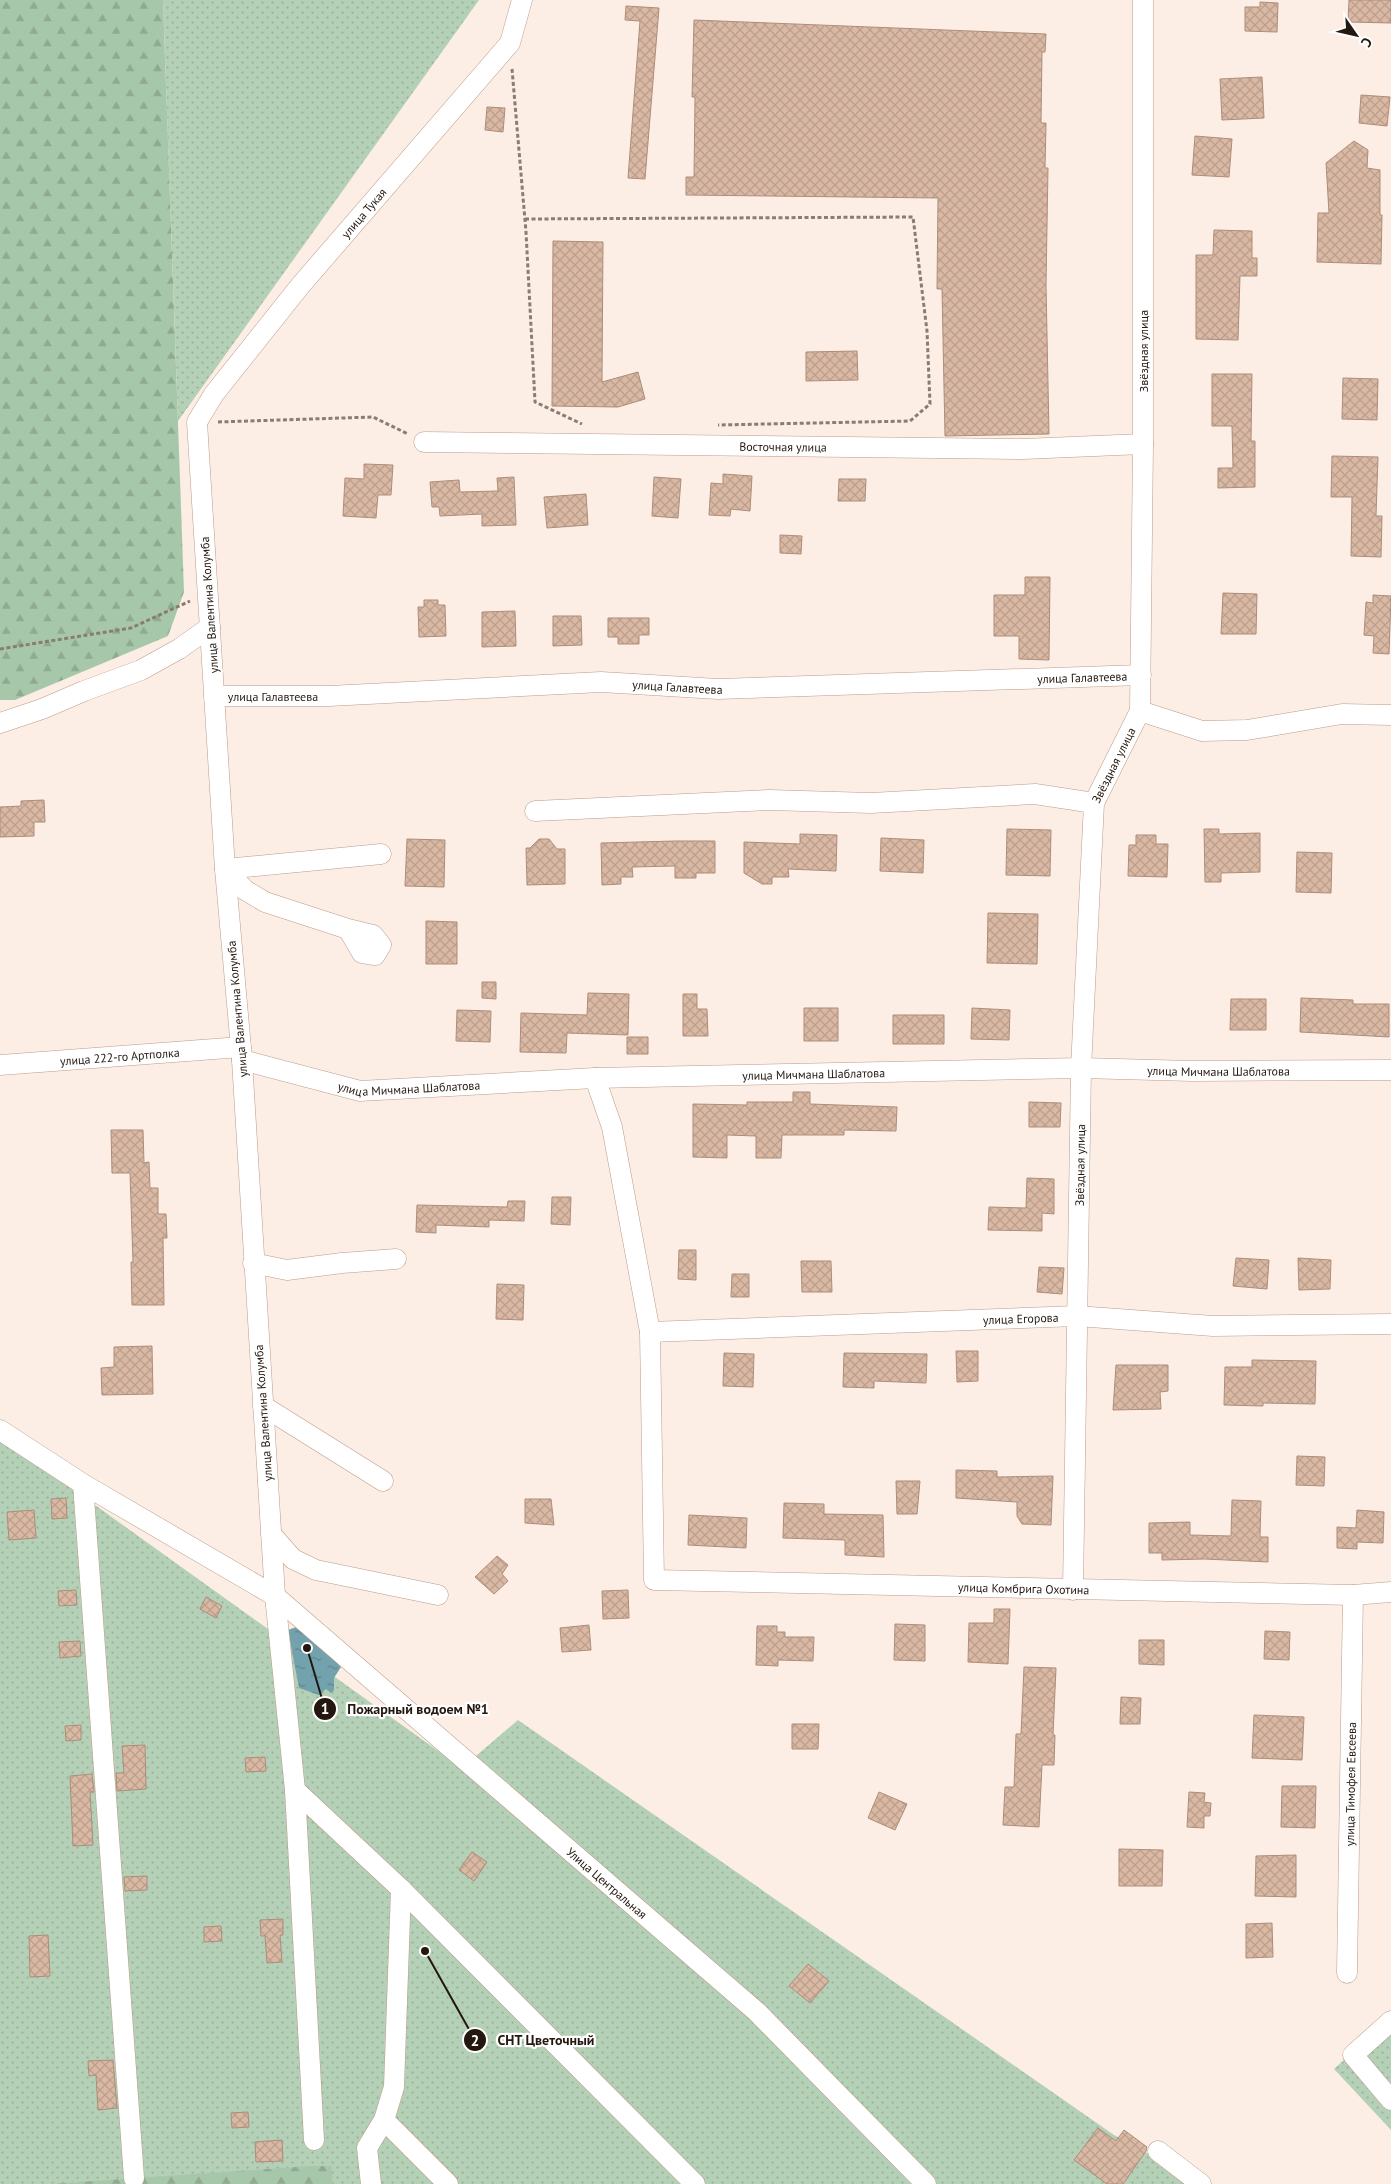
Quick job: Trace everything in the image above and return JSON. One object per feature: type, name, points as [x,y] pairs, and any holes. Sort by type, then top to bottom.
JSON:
[{"type":"street","name":"улица Тукая","points":[[197,422],[214,394],[300,286],[510,43],[522,0]]},
{"type":"street","name":"Звёздная улица","points":[[1073,1590],[1080,1068],[1094,803],[1140,712],[1143,444],[1143,0]]},
{"type":"street","name":"улица Валентина Колумба","points":[[197,422],[225,869],[241,1053],[275,1596],[294,1790],[314,2140]]},
{"type":"street","name":"Восточная улица","points":[[424,442],[1023,449],[1143,444]]},
{"type":"street","points":[[0,723],[42,709],[141,670],[179,649],[210,626]]},
{"type":"street","name":"улица Галавтеева","points":[[214,696],[329,696],[601,682],[718,689],[1141,675]]},
{"type":"street","points":[[1140,712],[1202,732],[1247,730],[1342,714],[1391,715]]},
{"type":"street","points":[[536,811],[769,800],[871,803],[1035,794],[1094,803]]},
{"type":"street","points":[[225,869],[380,854]]},
{"type":"street","points":[[225,869],[245,890],[265,902],[348,929]]},
{"type":"street","name":"улица Мичмана Шаблатова","points":[[241,1053],[360,1092],[595,1078],[1080,1068],[1192,1071],[1391,1070]]},
{"type":"street","name":"улица 222-го Артполка","points":[[0,1065],[241,1053]]},
{"type":"street","points":[[595,1078],[612,1127],[650,1332]]},
{"type":"street","points":[[253,1263],[287,1270],[342,1263],[396,1260]]},
{"type":"street","name":"улица Егорова","points":[[650,1332],[1077,1316],[1213,1326],[1391,1324]]},
{"type":"street","name":"улица Комбрига Охотина","points":[[650,1332],[654,1580],[1353,1595],[1391,1592]]},
{"type":"street","points":[[263,1406],[383,1481]]},
{"type":"street","name":"Улица Центральная","points":[[0,1430],[83,1484],[275,1596],[757,2012],[926,2184]]},
{"type":"street","points":[[83,1484],[134,2178]]},
{"type":"street","points":[[271,1534],[293,1559],[316,1570],[438,1596]]},
{"type":"street","name":"улица Тимофея Евсеева","points":[[1347,1973],[1353,1595]]},
{"type":"street","points":[[294,1790],[401,1889],[695,2184]]},
{"type":"street","points":[[371,2184],[368,2148],[384,2120],[394,2087],[401,1889]]},
{"type":"street","points":[[1391,2021],[1353,2055],[1391,2100]]},
{"type":"street","points":[[384,2120],[448,2184]]},
{"type":"street","points":[[1158,2151],[1200,2184]]},
{"type":"path","points":[[510,43],[525,219],[535,402],[584,425]]},
{"type":"path","points":[[525,219],[913,217],[927,331],[930,404],[910,422],[716,425]]},
{"type":"path","points":[[197,422],[373,417],[424,442]]},
{"type":"path","points":[[0,649],[131,628],[208,593]]},
{"type":"green space","points":[[0,0],[163,0],[184,592],[168,636],[15,700],[0,700]]},
{"type":"green space","points":[[163,0],[479,0],[178,421]]},
{"type":"green space","points":[[0,1437],[462,1768],[518,1720],[1114,2135],[1204,2184],[333,2184],[330,2166],[51,2184],[0,2184]]},
{"type":"green space","points":[[1391,2017],[1391,2130],[1334,2069]]},
{"type":"green space","points":[[331,2166],[333,2184],[49,2184]]},
{"type":"water","points":[[299,1626],[341,1667],[334,1678],[334,1690],[331,1693],[326,1689],[319,1695],[299,1688],[288,1630]]},
{"type":"building","points":[[1349,0],[1391,0],[1391,23],[1348,22]]},
{"type":"building","points":[[1260,2],[1278,3],[1277,32],[1245,31],[1245,7],[1260,7]]},
{"type":"building","points":[[626,6],[659,8],[645,179],[628,178],[640,21],[625,20]]},
{"type":"building","points":[[694,20],[1046,34],[1045,52],[1042,52],[1041,123],[1046,123],[1045,168],[1048,168],[1046,285],[1049,434],[945,436],[942,289],[937,289],[938,198],[686,195],[686,177],[694,177],[695,97],[692,97]]},
{"type":"building","points":[[1262,77],[1264,118],[1222,120],[1220,79]]},
{"type":"building","points":[[1361,95],[1390,97],[1387,126],[1359,123]]},
{"type":"building","points":[[487,107],[505,108],[503,132],[485,130]]},
{"type":"building","points":[[1195,136],[1232,139],[1229,177],[1192,175]]},
{"type":"building","points":[[1354,141],[1368,150],[1367,168],[1380,170],[1380,215],[1382,215],[1381,264],[1317,262],[1318,213],[1329,213],[1326,163]]},
{"type":"building","points":[[1214,230],[1252,231],[1252,258],[1257,258],[1257,276],[1240,276],[1238,340],[1196,339],[1196,255],[1213,255]]},
{"type":"building","points":[[553,241],[603,242],[602,382],[638,372],[645,399],[618,407],[552,406]]},
{"type":"building","points":[[857,351],[858,380],[806,381],[806,352]]},
{"type":"building","points":[[1212,374],[1252,374],[1251,441],[1255,441],[1255,487],[1218,488],[1218,468],[1233,468],[1232,426],[1212,426]]},
{"type":"building","points":[[1343,378],[1378,379],[1377,420],[1342,419]]},
{"type":"building","points":[[1332,456],[1378,457],[1376,516],[1382,516],[1381,557],[1351,556],[1352,497],[1331,497]]},
{"type":"building","points":[[364,464],[393,465],[391,495],[378,495],[376,518],[343,516],[345,478],[364,479]]},
{"type":"building","points":[[723,474],[752,476],[750,511],[731,509],[730,516],[709,515],[711,483],[723,484]]},
{"type":"building","points":[[514,477],[516,525],[482,526],[482,514],[440,516],[439,507],[432,507],[430,482],[459,480],[460,492],[498,491],[497,478]]},
{"type":"building","points":[[654,477],[681,479],[678,518],[652,516]]},
{"type":"building","points":[[839,479],[866,479],[865,501],[838,501]]},
{"type":"building","points":[[586,494],[588,525],[547,528],[544,497]]},
{"type":"building","points":[[780,535],[802,536],[801,554],[780,553]]},
{"type":"building","points":[[1025,577],[1050,577],[1049,660],[1019,659],[1019,636],[994,636],[994,595],[1025,595]]},
{"type":"building","points":[[1223,593],[1257,594],[1256,634],[1221,634]]},
{"type":"building","points":[[1373,595],[1391,596],[1389,654],[1373,653],[1374,636],[1364,635],[1366,602],[1373,603]]},
{"type":"building","points":[[424,600],[438,600],[438,605],[445,605],[446,636],[419,637],[418,607],[424,607]]},
{"type":"building","points":[[515,611],[516,646],[482,647],[482,612]]},
{"type":"building","points":[[553,616],[581,616],[582,645],[553,646]]},
{"type":"building","points":[[608,618],[649,618],[649,635],[639,635],[639,644],[618,644],[618,637],[608,637]]},
{"type":"building","points":[[44,800],[45,822],[34,822],[34,836],[0,837],[0,807],[21,806],[21,801]]},
{"type":"building","points":[[1007,829],[1051,830],[1050,876],[1006,875]]},
{"type":"building","points":[[1204,829],[1219,829],[1219,834],[1260,833],[1260,872],[1221,873],[1221,882],[1205,882]]},
{"type":"building","points":[[800,834],[837,835],[836,871],[788,869],[789,877],[772,877],[772,884],[762,884],[744,873],[744,842],[800,844]]},
{"type":"building","points":[[1136,835],[1156,835],[1156,844],[1168,844],[1167,877],[1128,876],[1129,845],[1136,845]]},
{"type":"building","points":[[881,838],[924,840],[923,873],[880,871]]},
{"type":"building","points":[[407,839],[445,840],[444,887],[405,886]]},
{"type":"building","points":[[539,839],[549,839],[557,849],[565,849],[565,884],[527,885],[526,848],[530,848]]},
{"type":"building","points":[[715,841],[715,873],[696,873],[696,878],[675,878],[675,866],[632,867],[633,877],[621,877],[621,884],[602,885],[601,843]]},
{"type":"building","points":[[1297,852],[1332,853],[1331,893],[1296,892]]},
{"type":"building","points":[[988,913],[1038,914],[1037,964],[987,963]]},
{"type":"building","points":[[426,921],[457,922],[457,964],[426,964]]},
{"type":"building","points":[[482,982],[496,982],[496,999],[482,998]]},
{"type":"building","points":[[588,993],[629,994],[628,1035],[567,1033],[566,1053],[520,1052],[521,1013],[587,1015]]},
{"type":"building","points":[[683,994],[697,994],[697,1009],[707,1009],[708,1036],[683,1036]]},
{"type":"building","points":[[1301,998],[1353,1000],[1353,1004],[1389,1004],[1389,1037],[1300,1032]]},
{"type":"building","points":[[1231,999],[1266,999],[1266,1030],[1230,1030]]},
{"type":"building","points":[[804,1008],[838,1008],[838,1041],[804,1041]]},
{"type":"building","points":[[972,1008],[1010,1010],[1009,1040],[971,1039]]},
{"type":"building","points":[[457,1010],[491,1011],[490,1042],[456,1041]]},
{"type":"building","points":[[893,1015],[944,1015],[944,1044],[893,1044]]},
{"type":"building","points":[[627,1037],[648,1037],[648,1054],[627,1054]]},
{"type":"building","points":[[793,1092],[810,1092],[810,1104],[897,1107],[896,1131],[844,1130],[844,1135],[782,1135],[781,1158],[756,1158],[756,1136],[727,1135],[727,1158],[693,1157],[693,1104],[747,1105],[747,1102],[793,1102]]},
{"type":"building","points":[[1029,1102],[1061,1103],[1060,1127],[1029,1127]]},
{"type":"building","points":[[111,1130],[143,1130],[144,1163],[149,1162],[150,1188],[158,1188],[158,1214],[166,1214],[167,1238],[163,1238],[164,1305],[132,1305],[131,1262],[133,1262],[130,1173],[112,1173]]},
{"type":"building","points":[[1027,1178],[1054,1179],[1054,1214],[1042,1213],[1042,1231],[988,1230],[989,1207],[1026,1208]]},
{"type":"building","points":[[552,1197],[571,1197],[570,1225],[551,1224]]},
{"type":"building","points":[[508,1201],[525,1201],[524,1221],[489,1220],[489,1227],[436,1225],[436,1233],[416,1232],[417,1205],[507,1207]]},
{"type":"building","points":[[679,1250],[696,1250],[696,1280],[678,1279]]},
{"type":"building","points":[[1236,1258],[1269,1260],[1267,1289],[1233,1286]]},
{"type":"building","points":[[1298,1258],[1331,1260],[1330,1289],[1299,1290]]},
{"type":"building","points":[[801,1261],[831,1261],[832,1292],[802,1292]]},
{"type":"building","points":[[1039,1267],[1064,1268],[1062,1294],[1037,1292]]},
{"type":"building","points":[[732,1274],[749,1274],[749,1297],[731,1297]]},
{"type":"building","points":[[497,1284],[524,1285],[523,1320],[496,1319]]},
{"type":"building","points":[[152,1346],[153,1394],[102,1395],[101,1368],[114,1367],[114,1347]]},
{"type":"building","points":[[956,1351],[978,1351],[978,1381],[957,1382]]},
{"type":"building","points":[[724,1353],[754,1354],[753,1387],[723,1386]]},
{"type":"building","points":[[844,1353],[927,1354],[926,1383],[874,1381],[874,1388],[843,1387]]},
{"type":"building","points":[[1252,1360],[1316,1361],[1315,1404],[1263,1403],[1263,1406],[1224,1405],[1225,1367],[1252,1367]]},
{"type":"building","points":[[1116,1365],[1168,1365],[1168,1391],[1160,1392],[1161,1409],[1113,1410]]},
{"type":"building","points":[[1297,1456],[1325,1457],[1324,1486],[1296,1485]]},
{"type":"building","points":[[956,1470],[997,1471],[997,1477],[1053,1476],[1051,1525],[1022,1524],[1017,1516],[1017,1502],[956,1498]]},
{"type":"building","points":[[896,1481],[920,1481],[917,1514],[897,1514]]},
{"type":"building","points":[[66,1498],[67,1518],[52,1519],[51,1499]]},
{"type":"building","points":[[525,1499],[551,1499],[554,1525],[525,1523]]},
{"type":"building","points":[[1232,1500],[1261,1501],[1260,1537],[1268,1537],[1268,1562],[1205,1559],[1162,1560],[1162,1553],[1149,1553],[1149,1523],[1190,1522],[1190,1535],[1231,1536]]},
{"type":"building","points":[[784,1503],[824,1504],[824,1514],[883,1515],[884,1557],[845,1555],[845,1540],[783,1538]]},
{"type":"building","points":[[34,1510],[36,1538],[9,1540],[7,1512]]},
{"type":"building","points":[[1357,1510],[1384,1512],[1383,1543],[1357,1542],[1357,1549],[1337,1548],[1337,1527],[1356,1528]]},
{"type":"building","points":[[689,1515],[747,1518],[746,1548],[688,1545]]},
{"type":"building","points":[[497,1556],[508,1565],[502,1574],[508,1581],[494,1594],[475,1577]]},
{"type":"building","points":[[76,1590],[77,1605],[59,1606],[58,1591]]},
{"type":"building","points":[[628,1590],[629,1618],[603,1619],[602,1591]]},
{"type":"building","points":[[206,1597],[222,1606],[216,1618],[200,1609]]},
{"type":"building","points":[[994,1609],[1010,1609],[1008,1664],[968,1662],[969,1623],[994,1623]]},
{"type":"building","points":[[895,1624],[925,1625],[925,1661],[894,1660]]},
{"type":"building","points":[[589,1625],[591,1650],[562,1652],[560,1628]]},
{"type":"building","points":[[757,1626],[777,1626],[777,1632],[785,1632],[785,1637],[814,1637],[813,1661],[778,1660],[778,1666],[756,1665]]},
{"type":"building","points":[[1265,1631],[1290,1632],[1289,1660],[1264,1659]]},
{"type":"building","points":[[1139,1640],[1164,1640],[1164,1665],[1139,1664]]},
{"type":"building","points":[[80,1641],[81,1656],[60,1658],[59,1642]]},
{"type":"building","points":[[1024,1667],[1056,1668],[1053,1735],[1055,1735],[1054,1765],[1042,1765],[1039,1827],[1003,1825],[1005,1787],[1014,1787],[1016,1734],[1021,1734]]},
{"type":"building","points":[[1121,1697],[1141,1698],[1140,1724],[1120,1724]]},
{"type":"building","points":[[1254,1715],[1304,1717],[1302,1760],[1252,1758]]},
{"type":"building","points":[[792,1724],[819,1724],[818,1749],[792,1749]]},
{"type":"building","points":[[81,1725],[81,1740],[66,1741],[65,1726]]},
{"type":"building","points":[[145,1745],[146,1789],[117,1791],[116,1773],[124,1773],[122,1746]]},
{"type":"building","points":[[265,1757],[266,1771],[246,1772],[245,1758]]},
{"type":"building","points":[[92,1774],[94,1792],[90,1792],[93,1845],[73,1846],[70,1776]]},
{"type":"building","points":[[1282,1786],[1316,1786],[1315,1828],[1281,1827]]},
{"type":"building","points":[[879,1792],[907,1804],[895,1830],[868,1818]]},
{"type":"building","points":[[1189,1792],[1205,1793],[1204,1802],[1211,1803],[1210,1816],[1204,1816],[1204,1828],[1187,1827]]},
{"type":"building","points":[[1119,1849],[1163,1850],[1162,1886],[1119,1886]]},
{"type":"building","points":[[472,1852],[487,1862],[474,1881],[459,1870]]},
{"type":"building","points":[[1296,1855],[1296,1897],[1255,1896],[1256,1856]]},
{"type":"building","points":[[147,1876],[147,1890],[125,1891],[124,1877]]},
{"type":"building","points":[[283,1919],[283,1935],[280,1935],[282,1962],[267,1963],[265,1936],[261,1936],[260,1920]]},
{"type":"building","points":[[1272,1923],[1273,1957],[1246,1958],[1246,1924]]},
{"type":"building","points":[[221,1926],[222,1941],[204,1942],[204,1927]]},
{"type":"building","points":[[48,1935],[50,1976],[30,1977],[29,1936]]},
{"type":"building","points":[[808,1964],[829,1981],[810,2003],[789,1986]]},
{"type":"building","points":[[113,2060],[117,2108],[98,2110],[96,2075],[89,2076],[88,2061]]},
{"type":"building","points":[[248,2112],[249,2127],[232,2128],[231,2113]]},
{"type":"building","points":[[1098,2128],[1116,2141],[1124,2130],[1147,2147],[1123,2184],[1107,2184],[1074,2160]]},
{"type":"building","points":[[282,2140],[283,2161],[256,2162],[255,2142]]},
{"type":"place","name":"Пожарный водоем №1","points":[[307,1648]]},
{"type":"place","name":"СНТ Цветочный","points":[[425,1951]]}]
